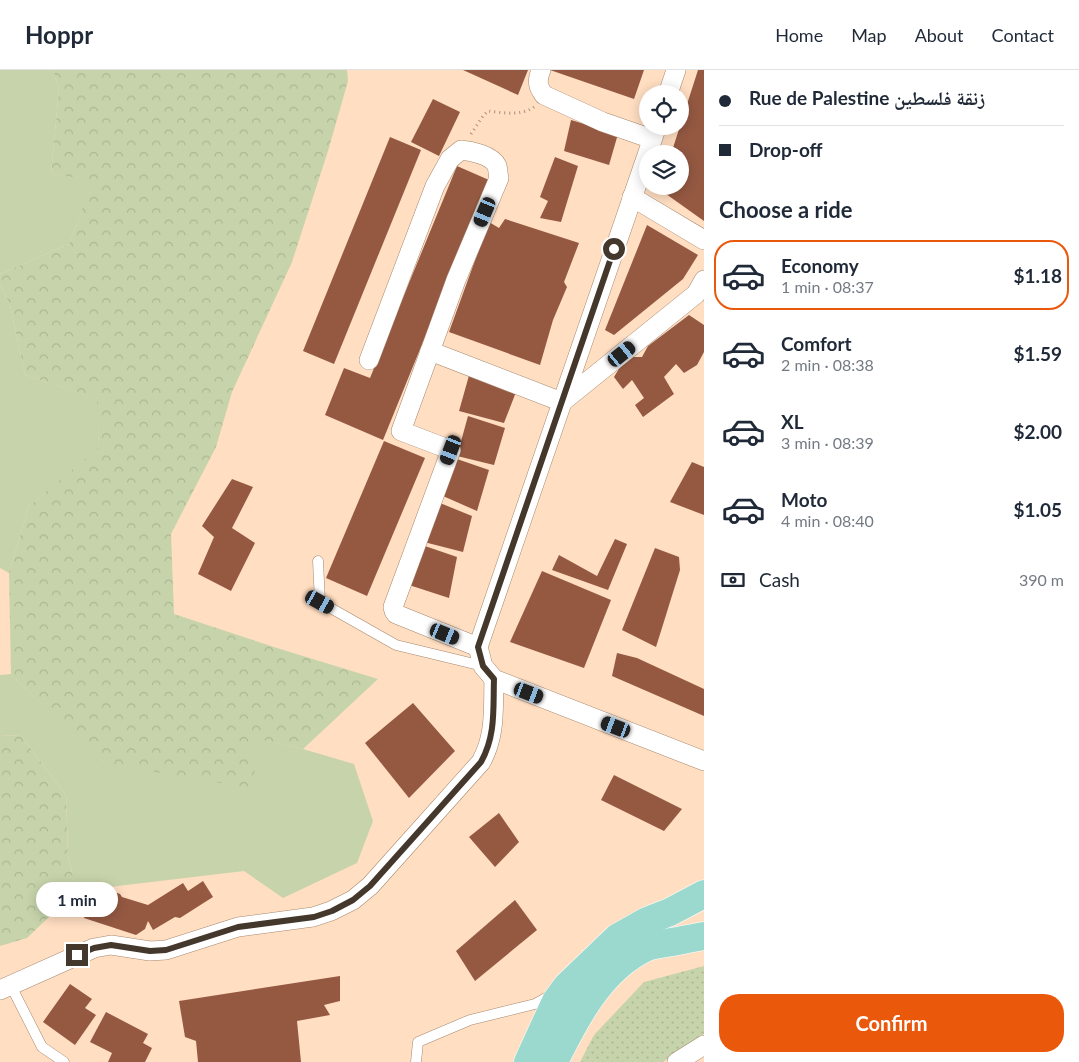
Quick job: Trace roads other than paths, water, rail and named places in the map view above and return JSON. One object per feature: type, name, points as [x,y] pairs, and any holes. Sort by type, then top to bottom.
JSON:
[{"type":"main road","points":[[528,1062],[556,1001],[567,986],[617,938],[647,921],[670,912],[704,894]]},
{"type":"main road","points":[[554,1062],[564,1041],[590,998],[626,959],[649,946],[704,936]]},
{"type":"street","points":[[540,70],[537,79],[539,88],[544,95],[603,122],[639,130]]},
{"type":"street","points":[[671,85],[676,70]]},
{"type":"street","points":[[6,988],[94,948],[111,945],[150,951],[166,950],[238,927],[314,917],[332,911],[353,900],[370,886],[481,762],[487,752],[492,732],[488,672],[478,647],[653,135]]},
{"type":"street","points":[[369,360],[435,186],[450,158],[461,150],[473,151],[488,158],[497,166],[499,178],[456,280],[401,432],[451,450],[393,607],[396,614],[478,647]]},
{"type":"street","points":[[632,196],[704,240]]},
{"type":"street","points":[[562,402],[701,292]]},
{"type":"street","points":[[430,351],[562,402]]},
{"type":"street","points":[[488,672],[704,761]]},
{"type":"street","points":[[677,1062],[704,1045]]},
{"type":"lane","points":[[318,561],[320,602],[396,645],[488,672]]},
{"type":"lane","points":[[416,1062],[418,1042],[470,1020],[535,1004],[567,986]]},
{"type":"lane","points":[[6,988],[42,1046],[64,1062]]}]
